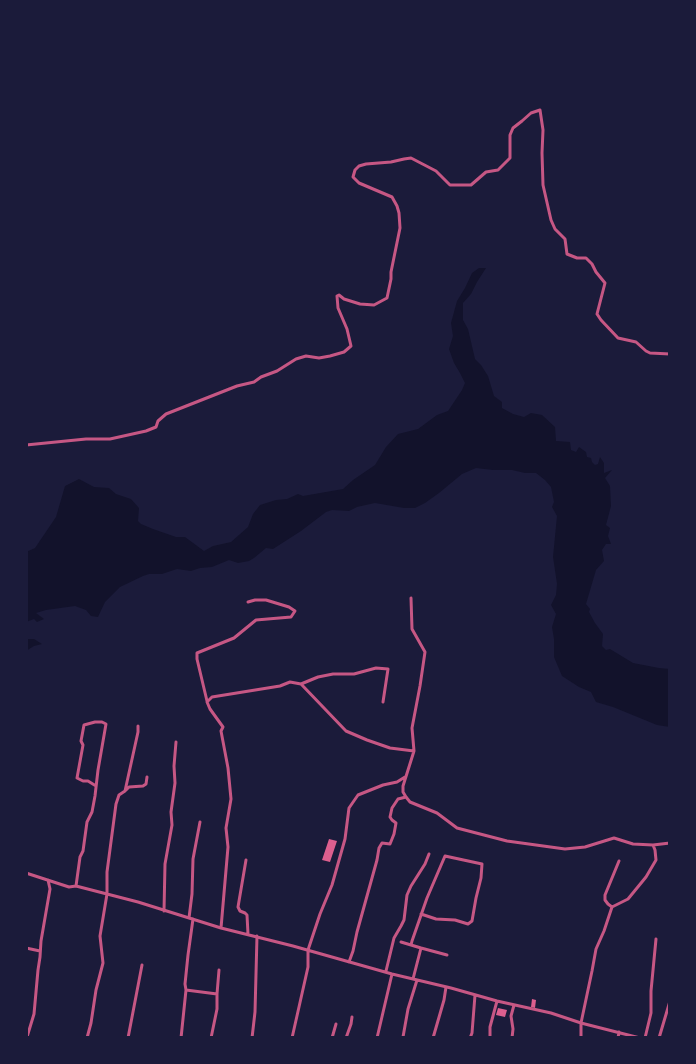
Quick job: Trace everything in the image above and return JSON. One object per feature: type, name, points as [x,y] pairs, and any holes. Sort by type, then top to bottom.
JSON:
[{"type":"street","points":[[26,445],[86,439],[110,439],[146,431],[156,427],[158,421],[166,414],[237,386],[254,382],[296,359],[306,356],[319,358],[344,352],[351,346],[347,329],[338,308],[336,296],[339,295],[344,299],[360,304],[374,305],[387,298],[400,228],[399,213],[392,197],[359,183],[352,177],[356,170],[366,164],[411,158],[436,171],[450,185],[471,185],[486,172],[498,170],[510,158],[510,135],[513,128],[531,113],[540,110],[543,130],[543,185],[551,220],[555,229],[565,239],[567,254],[576,258],[586,258],[605,283],[597,314],[618,338],[636,342],[646,352],[670,354]]},
{"type":"street","points":[[411,598],[412,629],[425,652],[412,728],[414,751],[403,786],[403,792],[410,802],[437,813],[457,828],[507,841],[565,849],[585,848],[614,838],[633,844],[653,845],[670,843]]},
{"type":"street","points":[[221,928],[228,847],[226,828],[231,799],[228,768],[221,731],[223,727],[207,702],[197,653],[234,638],[256,620],[291,617],[295,611],[289,607],[266,600],[248,602]]},
{"type":"street","points":[[207,702],[212,697],[280,686],[290,682],[301,684],[318,677],[333,674],[354,674],[376,668],[388,669],[383,702]]},
{"type":"street","points":[[301,684],[346,732],[390,748],[414,751]]},
{"type":"street","points":[[76,886],[87,822],[92,812],[95,796],[106,724],[102,722],[84,725],[81,741],[83,745],[77,778],[88,781],[96,786]]},
{"type":"street","points":[[125,791],[138,726]]},
{"type":"street","points":[[164,911],[165,864],[172,825],[171,812],[175,783],[176,742]]},
{"type":"street","points":[[292,1038],[308,967],[308,950],[332,885],[345,839],[349,808],[358,795],[397,782],[406,776]]},
{"type":"street","points":[[87,1038],[103,963],[100,936],[107,894],[107,872],[116,804],[119,795],[129,787],[146,784],[146,777]]},
{"type":"street","points":[[350,962],[377,860],[378,848],[382,843],[390,844],[396,823],[390,817],[392,808],[398,799],[406,797]]},
{"type":"street","points":[[180,1038],[186,990],[193,859],[200,822]]},
{"type":"street","points":[[581,1038],[581,1022],[596,949],[612,907],[628,899],[646,877],[656,860],[656,850],[653,845]]},
{"type":"street","points":[[386,971],[394,938],[404,920],[407,895],[429,854]]},
{"type":"street","points":[[411,945],[421,914],[444,856],[482,864],[472,921],[468,924],[455,920],[436,919],[421,914]]},
{"type":"street","points":[[246,860],[238,908],[247,915],[248,934]]},
{"type":"street","points":[[612,907],[605,900],[605,895],[619,861]]},
{"type":"street","points":[[26,874],[69,887],[76,886],[138,902],[221,928],[257,936],[392,974],[551,1013],[640,1038]]},
{"type":"street","points":[[27,1037],[34,1014],[41,941],[50,889],[48,880]]},
{"type":"street","points":[[252,1038],[255,1012],[257,936]]},
{"type":"street","points":[[645,1038],[651,1012],[651,990],[656,939]]},
{"type":"street","points":[[401,942],[447,955]]},
{"type":"street","points":[[26,948],[40,951]]},
{"type":"street","points":[[403,1038],[421,948]]},
{"type":"street","points":[[128,1038],[142,965]]},
{"type":"street","points":[[211,1038],[217,1009],[219,970]]},
{"type":"street","points":[[377,1038],[392,974]]},
{"type":"street","points":[[433,1038],[446,987]]},
{"type":"street","points":[[186,990],[217,994]]},
{"type":"street","points":[[470,1038],[475,995]]},
{"type":"street","points":[[490,1038],[490,1027],[497,1001]]},
{"type":"street","points":[[660,1038],[670,1001]]},
{"type":"street","points":[[512,1038],[511,1016],[514,1005]]},
{"type":"street","points":[[346,1038],[352,1017]]},
{"type":"street","points":[[332,1038],[336,1024]]},
{"type":"street","points":[[618,1038],[619,1032]]},
{"type":"shaded area","points":[[479,268],[486,268],[471,294],[463,303],[463,320],[468,329],[475,359],[488,376],[494,396],[502,402],[502,408],[513,414],[524,417],[531,413],[542,415],[555,427],[556,441],[570,442],[571,450],[576,452],[579,447],[586,452],[587,457],[591,458],[595,465],[598,464],[600,457],[604,463],[604,473],[612,470],[605,478],[610,486],[611,506],[606,525],[610,528],[608,536],[611,544],[606,544],[602,550],[604,561],[596,570],[586,604],[595,623],[603,634],[602,646],[606,650],[610,649],[633,663],[670,669],[670,727],[657,725],[596,702],[591,692],[562,676],[554,657],[552,627],[556,614],[551,605],[556,595],[557,584],[553,557],[557,516],[552,507],[554,502],[551,487],[536,473],[476,468],[462,474],[439,493],[415,508],[375,503],[349,511],[332,510],[326,512],[273,549],[266,548],[249,561],[238,563],[229,560],[212,567],[191,571],[177,569],[162,574],[143,576],[120,587],[105,602],[98,617],[91,616],[86,610],[75,606],[36,613],[44,619],[37,622],[34,619],[26,622],[26,552],[35,548],[56,517],[65,486],[79,479],[94,487],[109,488],[116,494],[131,499],[139,508],[138,521],[141,524],[176,537],[185,537],[204,551],[213,546],[231,542],[248,527],[253,514],[260,505],[287,499],[298,494],[303,496],[343,489],[375,465],[386,447],[398,434],[418,429],[437,415],[448,411],[465,383],[449,349],[453,336],[451,323],[457,301],[472,273]]},
{"type":"shaded area","points":[[26,639],[34,639],[42,644],[26,651]]},
{"type":"building","points":[[329,839],[337,841],[330,862],[322,860]]},
{"type":"building","points":[[532,999],[536,1000],[535,1008],[531,1007]]},
{"type":"building","points":[[498,1008],[507,1010],[505,1017],[496,1015]]}]
